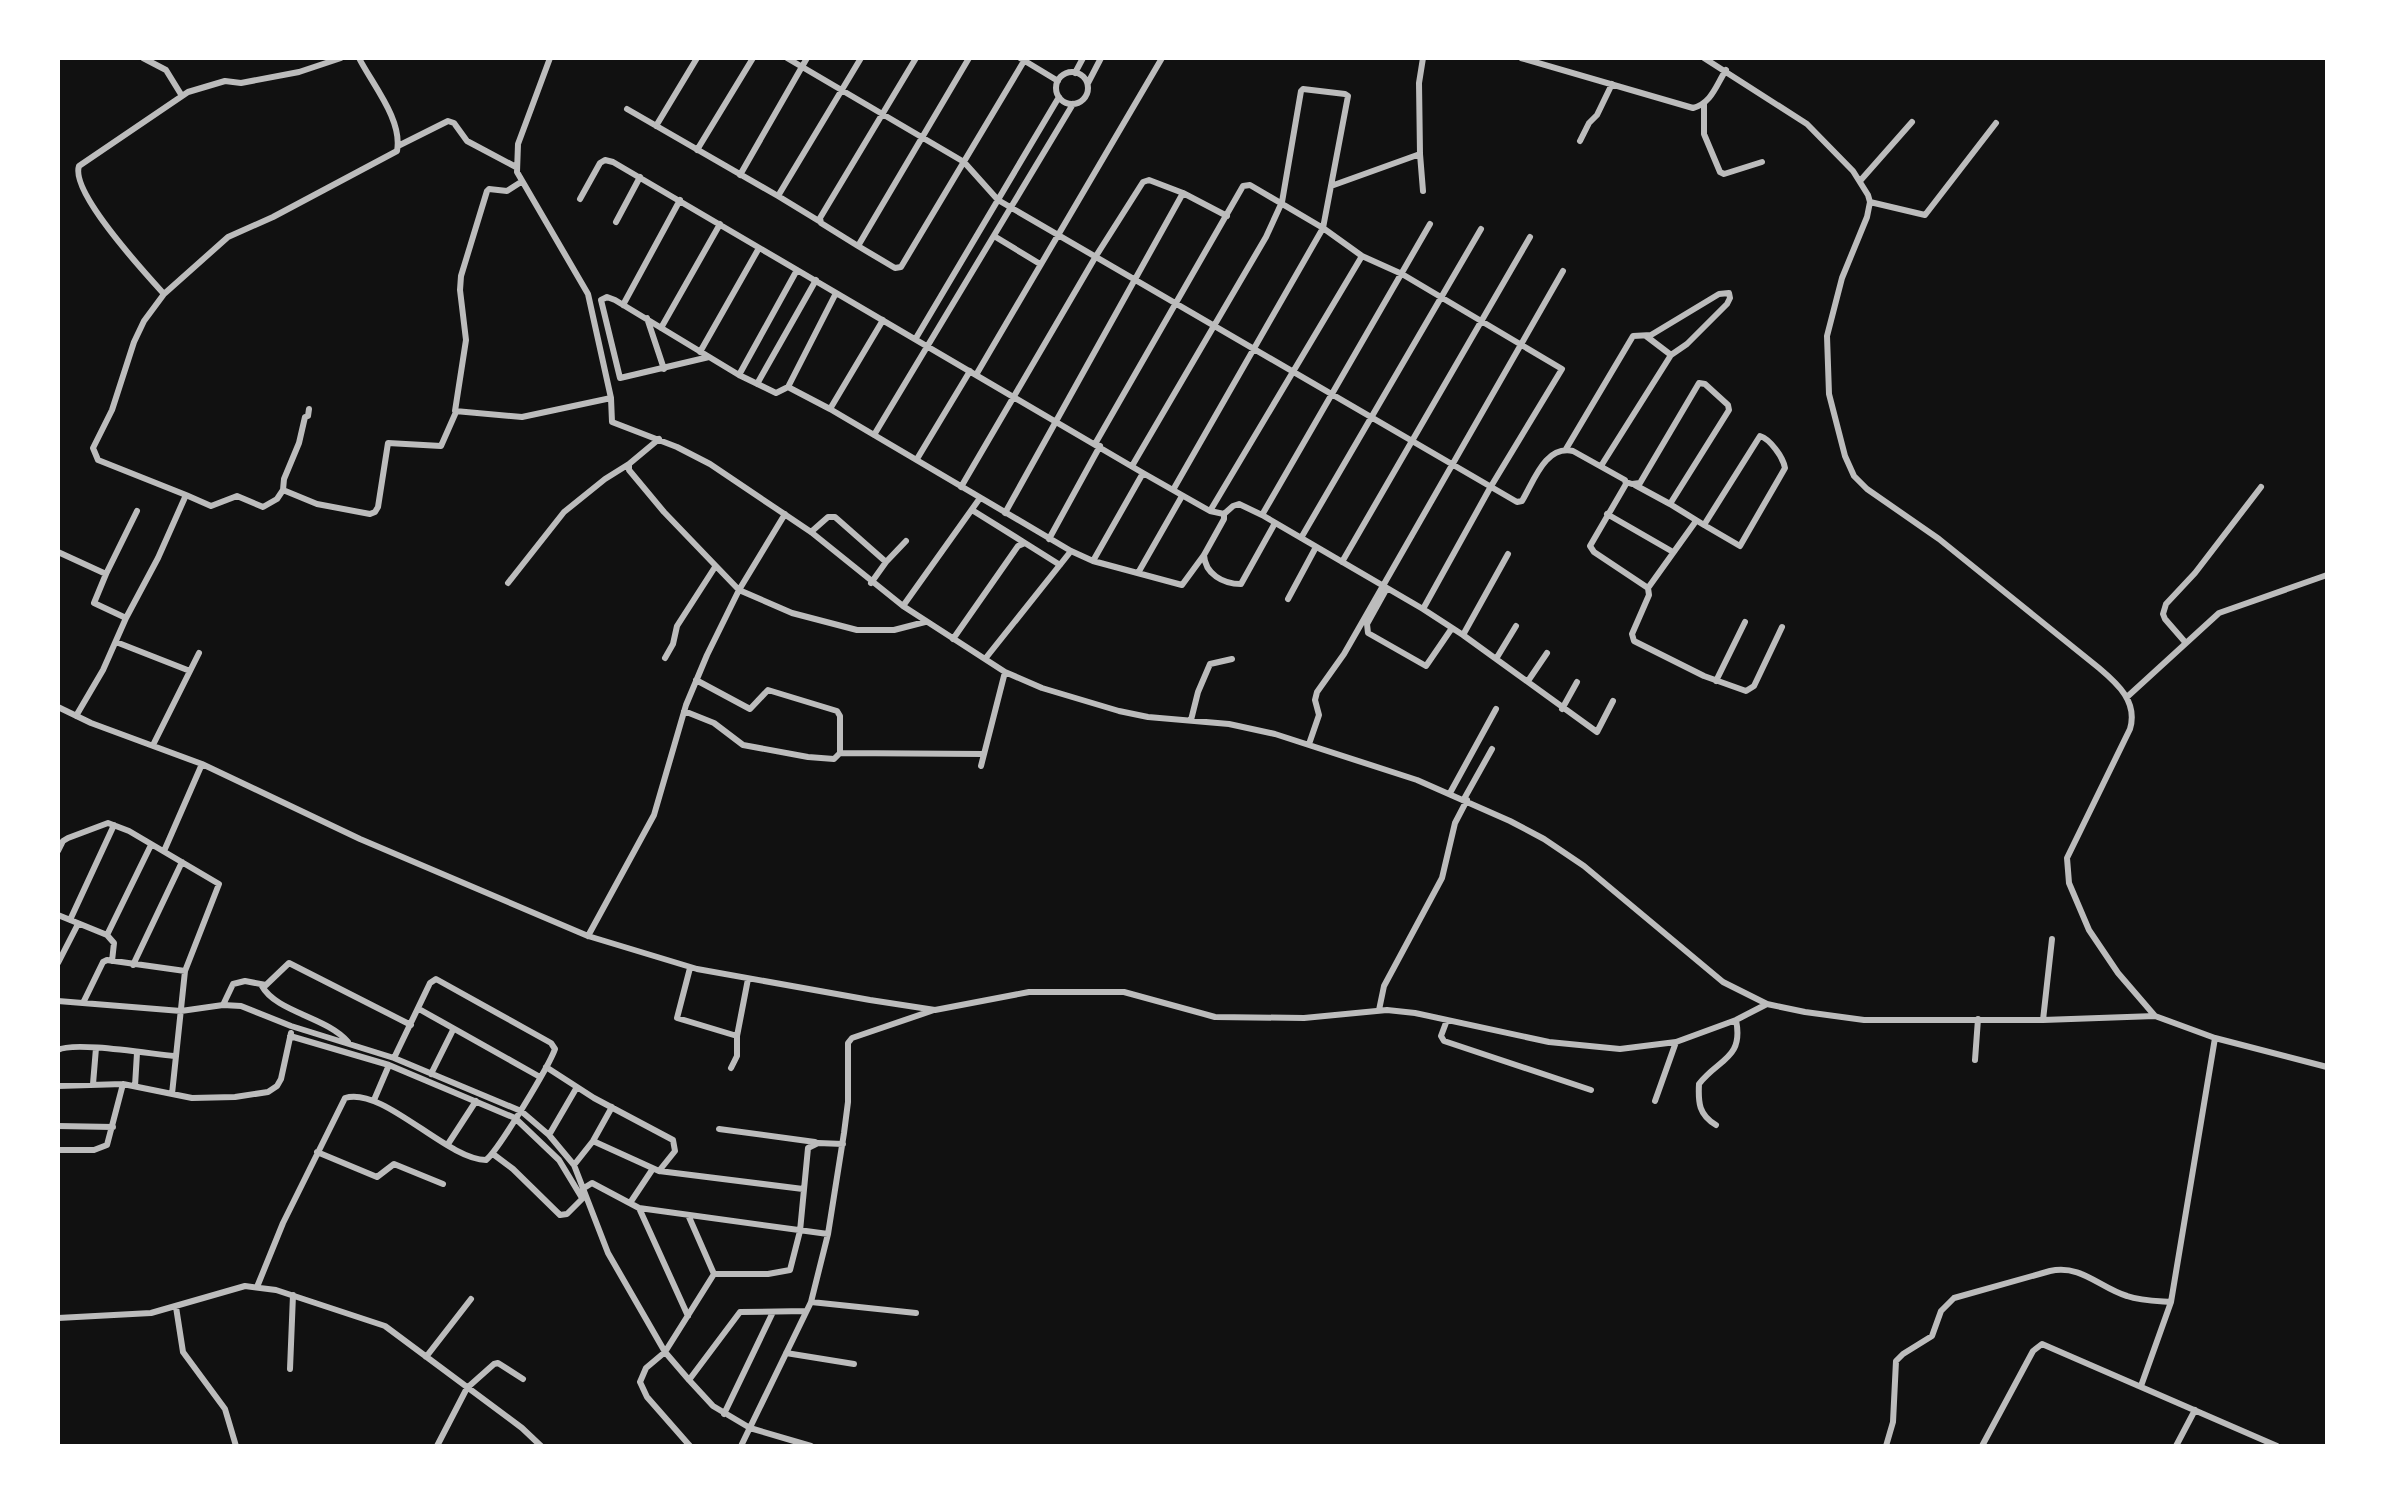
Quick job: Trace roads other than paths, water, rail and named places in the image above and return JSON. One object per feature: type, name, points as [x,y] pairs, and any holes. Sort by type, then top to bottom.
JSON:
[{"type":"street","points":[[143,58],[166,70],[182,96]]},
{"type":"street","points":[[164,294],[128,256],[95,209],[76,170],[182,96],[225,81],[241,83],[299,72],[341,58]]},
{"type":"street","points":[[309,409],[297,450],[284,479],[283,490],[277,499],[263,507],[237,496],[211,506],[94,456],[93,448],[112,410],[134,342],[144,321],[164,294],[228,237],[396,152],[398,146],[385,103],[359,58]]},
{"type":"street","points":[[550,58],[518,144],[516,167],[521,182],[588,294],[611,398],[612,422],[659,439],[710,464],[811,532],[871,583],[925,622],[1005,672],[1042,688],[1119,711],[1229,724],[1309,744],[1450,793],[1521,827],[1566,853],[1638,909],[1723,982],[1767,1004],[1864,1020],[2043,1020],[2155,1016],[2215,1038],[2327,1067]]},
{"type":"street","points":[[656,126],[697,58]]},
{"type":"street","points":[[697,150],[753,58]]},
{"type":"street","points":[[787,58],[964,162],[998,200],[1517,502],[1522,501],[1548,457],[1566,449],[1633,336],[1646,336],[1719,294],[1729,293],[1727,304],[1687,344],[1671,355],[1601,466]]},
{"type":"street","points":[[740,175],[807,58]]},
{"type":"street","points":[[778,196],[861,58]]},
{"type":"street","points":[[819,221],[916,58]]},
{"type":"street","points":[[858,246],[969,58]]},
{"type":"street","points":[[1075,73],[1083,58]]},
{"type":"street","points":[[874,435],[1073,104],[1087,95],[1088,83],[1101,58]]},
{"type":"street","points":[[917,459],[1040,264],[1162,58]]},
{"type":"street","points":[[1423,58],[1419,83],[1423,191]]},
{"type":"street","points":[[1521,58],[1688,108],[1704,104]]},
{"type":"street","points":[[1704,58],[1807,124],[1860,181],[1870,202],[1863,229],[1842,278],[1827,336],[1829,394],[1845,456],[1854,476],[1867,489],[1939,539],[2099,668],[2117,683],[2127,697],[2132,711],[2130,729],[2070,852],[2067,873],[2073,896],[2089,930],[2111,964],[2155,1016]]},
{"type":"street","points":[[627,109],[895,268],[901,267],[1022,60],[1058,81]]},
{"type":"street","points":[[1726,70],[1704,104],[1704,134],[1720,172],[1724,174],[1762,162]]},
{"type":"street","points":[[916,338],[1059,97],[1058,81],[1065,74],[1075,73],[1088,83]]},
{"type":"street","points":[[1580,141],[1612,84]]},
{"type":"street","points":[[1132,466],[1266,237],[1282,202],[1303,89],[1342,92],[1348,96],[1323,228],[1173,490]]},
{"type":"street","points":[[1059,97],[1073,104]]},
{"type":"street","points":[[398,146],[448,121],[454,123],[467,141],[516,167]]},
{"type":"street","points":[[1860,181],[1912,122]]},
{"type":"street","points":[[1870,202],[1925,215],[1996,123]]},
{"type":"street","points":[[1331,186],[1420,154]]},
{"type":"street","points":[[580,199],[598,165],[605,160],[640,177],[1182,496],[1210,511],[1224,514]]},
{"type":"street","points":[[616,222],[640,177]]},
{"type":"street","points":[[961,487],[1096,256],[1143,182],[1149,180],[1183,193],[1227,216]]},
{"type":"street","points":[[283,490],[317,504],[374,513],[381,492],[386,445],[390,442],[441,446],[456,412],[466,340],[460,290],[466,254],[487,191],[507,191],[521,182]]},
{"type":"street","points":[[1049,539],[1175,302],[1247,185],[1282,202],[1362,256],[1402,274],[1561,368],[1562,372],[1490,488],[1423,609]]},
{"type":"street","points":[[1005,513],[1183,193]]},
{"type":"street","points":[[623,305],[680,200]]},
{"type":"street","points":[[661,328],[720,224]]},
{"type":"street","points":[[1262,515],[1430,224]]},
{"type":"street","points":[[1301,538],[1481,229]]},
{"type":"street","points":[[994,236],[1040,264]]},
{"type":"street","points":[[1342,562],[1530,237]]},
{"type":"street","points":[[700,352],[759,248]]},
{"type":"street","points":[[1210,511],[1362,256]]},
{"type":"street","points":[[739,375],[797,270]]},
{"type":"street","points":[[1452,628],[1426,666],[1368,633],[1367,624],[1451,464],[1563,271]]},
{"type":"street","points":[[757,384],[816,280]]},
{"type":"street","points":[[709,357],[621,379],[601,300],[607,297],[623,305],[739,375],[776,393],[788,387],[836,293]]},
{"type":"street","points":[[647,318],[664,369]]},
{"type":"street","points":[[830,409],[883,320]]},
{"type":"street","points":[[1646,336],[1671,355]]},
{"type":"street","points":[[1635,485],[1643,478],[1699,383],[1705,384],[1728,405],[1729,410],[1670,504]]},
{"type":"street","points":[[788,387],[917,459],[1049,539],[1093,561],[1182,585],[1204,555],[1224,514],[1239,504],[1423,609],[1597,732],[1613,701]]},
{"type":"street","points":[[456,412],[522,417],[611,398]]},
{"type":"street","points":[[1566,449],[1670,504],[1696,521],[1740,546],[1785,468],[1767,439],[1760,436],[1704,525]]},
{"type":"street","points":[[508,583],[564,512],[659,439]]},
{"type":"street","points":[[629,464],[629,470],[641,486],[739,590],[792,613],[857,630],[894,630],[925,622]]},
{"type":"street","points":[[1093,561],[1143,473]]},
{"type":"street","points":[[1626,482],[1590,542],[1591,550],[1648,588]]},
{"type":"street","points":[[2185,642],[2165,619],[2166,604],[2195,573],[2261,487]]},
{"type":"street","points":[[76,716],[103,670],[186,495]]},
{"type":"street","points":[[1138,573],[1182,496]]},
{"type":"street","points":[[903,606],[980,498]]},
{"type":"street","points":[[972,510],[1060,565]]},
{"type":"street","points":[[126,618],[94,603],[137,511]]},
{"type":"street","points":[[588,936],[654,815],[696,680],[739,590],[785,514]]},
{"type":"street","points":[[1607,514],[1673,552]]},
{"type":"street","points":[[811,532],[828,517],[835,517],[886,562]]},
{"type":"street","points":[[1696,521],[1648,588],[1649,595],[1632,639],[1716,681],[1746,691],[1751,689],[1782,627]]},
{"type":"street","points":[[1204,555],[1209,572],[1233,584],[1241,584],[1275,523]]},
{"type":"street","points":[[871,583],[906,541]]},
{"type":"street","points":[[953,639],[1018,546],[1025,543]]},
{"type":"street","points":[[1288,599],[1316,547]]},
{"type":"street","points":[[985,659],[1071,551]]},
{"type":"street","points":[[58,552],[106,574]]},
{"type":"street","points":[[1463,635],[1508,554]]},
{"type":"street","points":[[665,658],[673,644],[677,626],[715,567]]},
{"type":"street","points":[[2127,697],[2219,613],[2327,575]]},
{"type":"street","points":[[1309,744],[1319,715],[1315,696],[1385,587]]},
{"type":"street","points":[[1716,681],[1745,622]]},
{"type":"street","points":[[1496,659],[1516,626]]},
{"type":"street","points":[[116,642],[190,671]]},
{"type":"street","points":[[153,745],[199,653]]},
{"type":"street","points":[[1528,681],[1547,653]]},
{"type":"street","points":[[1191,720],[1210,664],[1232,659]]},
{"type":"street","points":[[981,766],[1005,672]]},
{"type":"street","points":[[696,680],[749,709],[768,690],[837,711],[840,716],[840,753]]},
{"type":"street","points":[[1562,709],[1577,682]]},
{"type":"street","points":[[58,707],[202,764],[360,839],[588,936],[690,968],[935,1010]]},
{"type":"street","points":[[1450,793],[1496,709]]},
{"type":"street","points":[[684,711],[714,723],[735,740],[752,747],[831,759],[840,753],[983,754]]},
{"type":"street","points":[[1379,1010],[1389,976],[1442,878],[1455,823],[1492,749]]},
{"type":"street","points":[[164,851],[202,764]]},
{"type":"street","points":[[58,851],[61,839],[103,824],[114,825],[219,884],[185,971],[172,1094]]},
{"type":"street","points":[[70,920],[114,825]]},
{"type":"street","points":[[107,935],[151,845]]},
{"type":"street","points":[[133,965],[182,862]]},
{"type":"street","points":[[58,915],[107,935],[114,943],[112,961]]},
{"type":"street","points":[[58,963],[78,924]]},
{"type":"street","points":[[2043,1020],[2052,939]]},
{"type":"street","points":[[83,1003],[103,962],[185,971]]},
{"type":"street","points":[[262,986],[273,980],[286,964],[291,964],[411,1025]]},
{"type":"street","points":[[690,968],[677,1018],[737,1036]]},
{"type":"street","points":[[731,1068],[736,1061],[737,1036],[748,979]]},
{"type":"street","points":[[257,1287],[283,1223],[345,1098],[355,1096],[374,1100],[448,1144],[481,1160],[489,1159],[554,1053],[552,1044],[440,980],[432,981],[394,1058]]},
{"type":"street","points":[[223,1005],[233,984],[245,981],[262,986],[270,997],[330,1027],[349,1042]]},
{"type":"street","points":[[741,1446],[811,1302],[828,1234],[843,1144],[848,1102],[846,1050],[849,1041],[935,1010],[1029,992],[1124,992],[1201,1014],[1234,1019],[1304,1018],[1379,1010],[1415,1013],[1549,1042],[1602,1048],[1676,1042],[1736,1020],[1767,1004]]},
{"type":"street","points":[[58,1001],[181,1011],[223,1005],[241,1006],[291,1026],[394,1058],[521,1111],[549,1135],[574,1165],[608,1253],[665,1352],[689,1380],[724,1414],[750,1428],[811,1446]]},
{"type":"street","points":[[419,1009],[540,1077]]},
{"type":"street","points":[[1975,1060],[1978,1019]]},
{"type":"street","points":[[1447,1020],[1441,1036],[1444,1041],[1591,1090]]},
{"type":"street","points":[[1716,1125],[1702,1114],[1699,1084],[1734,1050],[1739,1037],[1736,1020]]},
{"type":"street","points":[[58,1086],[123,1084],[215,1099],[270,1091],[281,1079],[291,1026]]},
{"type":"street","points":[[431,1074],[453,1030]]},
{"type":"street","points":[[290,1036],[389,1065],[515,1118],[559,1160],[584,1194]]},
{"type":"street","points":[[2141,1386],[2171,1302],[2215,1038]]},
{"type":"street","points":[[1655,1101],[1676,1042]]},
{"type":"street","points":[[58,1050],[63,1047],[96,1048],[174,1056]]},
{"type":"street","points":[[93,1084],[96,1048]]},
{"type":"street","points":[[135,1086],[137,1053]]},
{"type":"street","points":[[374,1100],[389,1065]]},
{"type":"street","points":[[546,1067],[674,1141],[675,1151],[630,1203]]},
{"type":"street","points":[[440,1087],[444,1079]]},
{"type":"street","points":[[58,1150],[103,1147],[109,1142],[123,1084]]},
{"type":"street","points":[[549,1135],[577,1087]]},
{"type":"street","points":[[448,1144],[476,1101]]},
{"type":"street","points":[[574,1165],[593,1141],[612,1107]]},
{"type":"street","points":[[58,1126],[113,1127]]},
{"type":"street","points":[[719,1129],[843,1144]]},
{"type":"street","points":[[593,1141],[656,1170],[803,1189]]},
{"type":"street","points":[[714,1274],[786,1272],[792,1266],[800,1231],[807,1150],[818,1143]]},
{"type":"street","points":[[317,1152],[377,1177],[396,1164],[443,1184]]},
{"type":"street","points":[[493,1154],[560,1215],[567,1214],[592,1183],[639,1208],[828,1234]]},
{"type":"street","points":[[639,1208],[688,1316]]},
{"type":"street","points":[[689,1217],[714,1274]]},
{"type":"street","points":[[1886,1446],[1893,1422],[1896,1361],[1932,1336],[1941,1311],[1954,1298],[2066,1269],[2085,1274],[2126,1296],[2171,1302]]},
{"type":"street","points":[[690,1446],[641,1387],[640,1379],[646,1368],[665,1352],[714,1274]]},
{"type":"street","points":[[58,1318],[151,1313],[231,1288],[257,1287],[293,1295],[385,1326],[522,1428],[541,1446]]},
{"type":"street","points":[[290,1369],[293,1295]]},
{"type":"street","points":[[426,1357],[471,1299]]},
{"type":"street","points":[[811,1302],[916,1313]]},
{"type":"street","points":[[176,1307],[183,1352],[225,1409],[236,1446]]},
{"type":"street","points":[[689,1380],[741,1312],[806,1311]]},
{"type":"street","points":[[724,1414],[773,1312]]},
{"type":"street","points":[[1982,1446],[2031,1353],[2040,1344],[2051,1346],[2277,1446]]},
{"type":"street","points":[[786,1353],[854,1364]]},
{"type":"street","points":[[437,1446],[467,1388],[496,1363],[523,1379]]},
{"type":"street","points":[[2176,1446],[2195,1410]]}]
